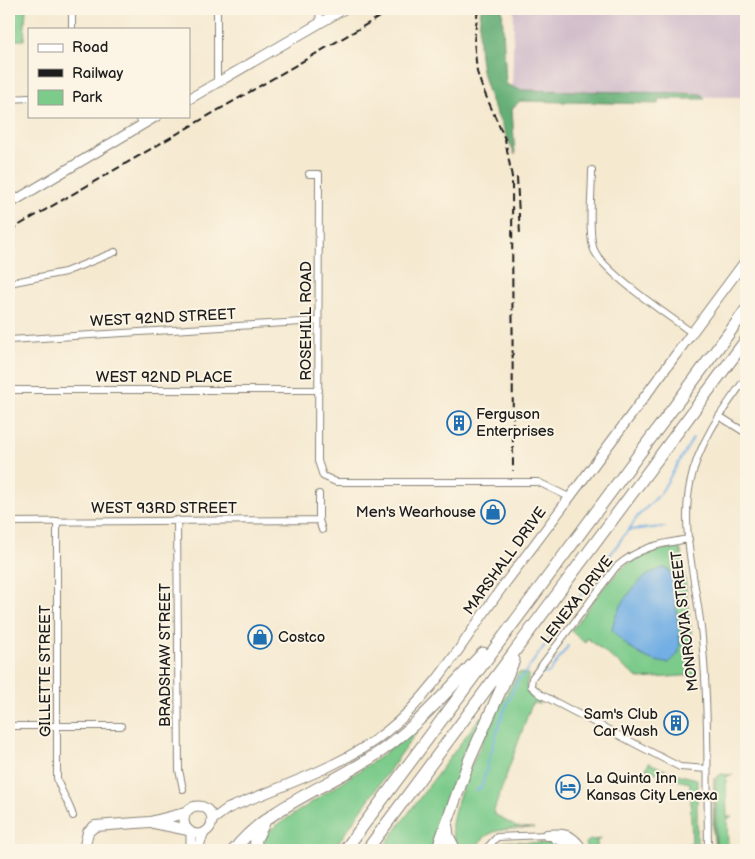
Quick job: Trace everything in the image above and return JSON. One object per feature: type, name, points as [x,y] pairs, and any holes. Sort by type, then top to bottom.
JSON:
[{"type":"highway","points":[[345,850],[746,310]]},
{"type":"highway","points":[[367,850],[746,340]]},
{"type":"highway","points":[[234,850],[246,835],[265,821],[368,760],[401,736],[436,702],[520,613]]},
{"type":"highway","points":[[437,850],[469,761],[520,644]]},
{"type":"highway","points":[[255,850],[256,839],[265,821]]},
{"type":"highway","points":[[447,826],[448,836],[455,850]]},
{"type":"main road","points":[[84,850],[88,832],[95,826],[150,822],[185,813]]},
{"type":"main road","points":[[150,822],[189,832]]},
{"type":"main road","points":[[547,835],[565,834],[575,839],[582,850]]},
{"type":"main road","points":[[547,835],[564,842],[572,850]]},
{"type":"street","points":[[72,9],[72,28]]},
{"type":"street","points":[[217,9],[217,83]]},
{"type":"street","points":[[319,9],[320,23]]},
{"type":"street","points":[[190,98],[344,9]]},
{"type":"street","points":[[9,98],[28,98]]},
{"type":"street","points":[[9,204],[141,120]]},
{"type":"street","points":[[592,170],[592,240],[597,256],[608,270],[692,333]]},
{"type":"street","name":"ROSEHILL ROAD","points":[[309,174],[319,174],[318,461],[323,476],[336,482],[538,482],[569,497]]},
{"type":"street","points":[[9,283],[65,272],[115,252]]},
{"type":"street","name":"MARSHALL DRIVE","points":[[212,820],[228,809],[347,757],[387,732],[405,716],[461,646],[569,497],[746,260]]},
{"type":"street","name":"WEST 92ND STREET","points":[[9,340],[318,321]]},
{"type":"street","points":[[688,539],[690,484],[701,447],[719,416],[746,378]]},
{"type":"street","name":"WEST 92ND PLACE","points":[[9,390],[319,390]]},
{"type":"street","points":[[719,416],[746,433]]},
{"type":"street","points":[[319,494],[319,520],[322,530]]},
{"type":"street","name":"BRADSHAW STREET","points":[[177,520],[179,770],[183,789]]},
{"type":"street","name":"WEST 93RD STREET","points":[[9,522],[319,520]]},
{"type":"street","name":"GILLETTE STREET","points":[[57,521],[59,726],[57,778],[59,786],[68,798],[73,816]]},
{"type":"street","name":"LENEXA DRIVE","points":[[688,539],[660,544],[631,554],[616,567],[532,678],[531,686],[540,694],[672,763],[680,766],[707,769]]},
{"type":"street","name":"MONROVIA STREET","points":[[688,539],[704,662],[708,850]]},
{"type":"street","points":[[9,726],[121,726]]},
{"type":"street","points":[[191,850],[189,832],[184,822],[185,813],[196,806],[205,808],[212,820],[210,828],[204,833],[197,850]]},
{"type":"street","name":"MARSHALL DRIVE","points":[[205,808],[228,809]]},
{"type":"street","points":[[189,832],[204,833]]},
{"type":"street","points":[[485,850],[497,837],[547,835]]},
{"type":"shaded area","points":[[514,9],[746,9],[746,97],[512,95]]},
{"type":"green space","points":[[9,9],[26,9],[24,40],[9,40]]},
{"type":"green space","points":[[481,9],[502,9],[506,84],[520,90],[701,94],[705,99],[659,99],[658,104],[520,101],[512,109],[515,155],[491,101],[482,68],[479,51]]},
{"type":"green space","points":[[675,547],[680,548],[683,560],[696,675],[639,679],[587,638],[585,643],[571,631],[614,576],[629,563],[640,557]]},
{"type":"green space","points":[[519,672],[529,675],[526,685],[528,694],[537,698],[540,704],[532,703],[493,813],[516,827],[534,828],[500,830],[486,836],[475,850],[462,850],[453,836],[452,830],[453,816],[459,797],[478,750]]},
{"type":"green space","points":[[480,717],[483,718],[433,850],[381,850]]},
{"type":"green space","points":[[416,728],[418,730],[333,850],[263,850],[265,836],[270,830],[377,759]]},
{"type":"green space","points":[[649,763],[672,773],[697,779],[697,850],[682,850],[686,844],[692,843],[690,792],[685,790],[690,790],[690,783],[667,778],[648,769],[644,772]]},
{"type":"green space","points":[[721,774],[733,775],[727,776],[726,781],[727,817],[732,817],[727,819],[728,847],[737,850],[716,850],[716,778]]},
{"type":"green space","points":[[714,778],[715,841],[715,850],[713,831]]},
{"type":"green space","points":[[602,839],[597,840],[597,850],[590,850],[585,844],[590,840]]},
{"type":"green space","points":[[508,841],[557,844],[564,850],[490,849],[498,843]]},
{"type":"water","points":[[665,568],[670,571],[673,577],[680,644],[678,654],[669,663],[652,660],[638,653],[624,643],[612,630],[618,611],[638,583],[656,571]]},
{"type":"waterway","points":[[629,530],[637,517],[660,494],[693,438]]},
{"type":"waterway","points":[[477,790],[481,788],[501,718],[518,679],[522,677],[628,530],[665,527]]},
{"type":"waterway","points":[[542,674],[549,673],[568,646]]},
{"type":"railway","points":[[9,231],[393,9]]},
{"type":"railway","points":[[478,9],[474,41],[477,72],[505,139],[512,177],[513,471]]},
{"type":"railway","points":[[517,177],[520,235]]},
{"type":"place","name":"Ferguson Enterprises","points":[[459,423]]},
{"type":"place","name":"Men's Wearhouse","points":[[493,512]]},
{"type":"place","name":"Costco","points":[[260,637]]},
{"type":"place","name":"Sam's Club Car Wash","points":[[676,723]]},
{"type":"place","name":"La Quinta Inn Kansas City Lenexa","points":[[568,787]]}]
